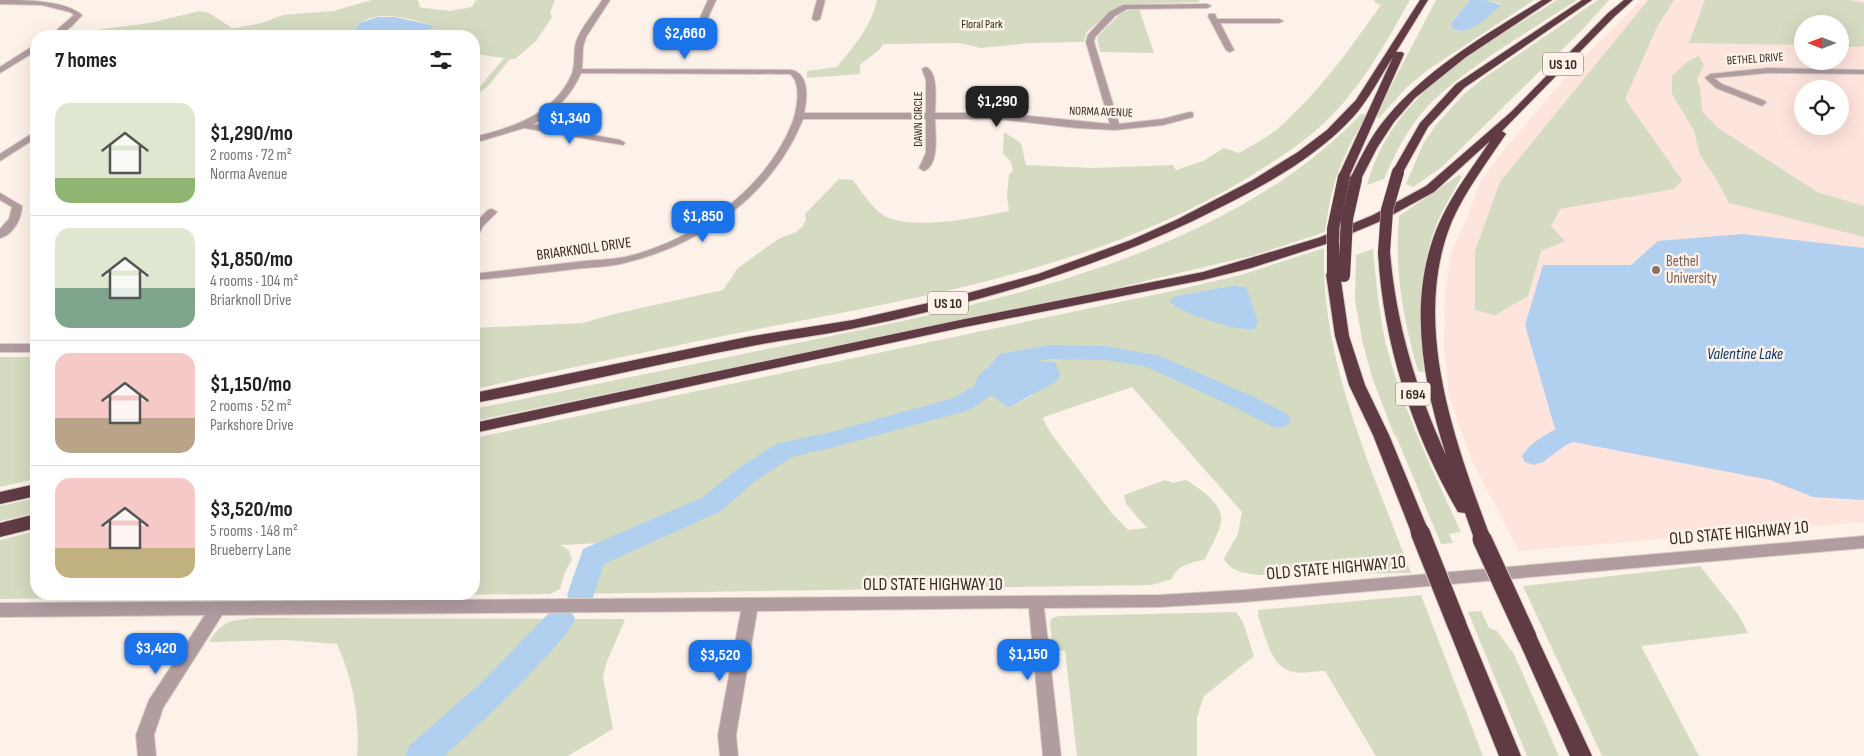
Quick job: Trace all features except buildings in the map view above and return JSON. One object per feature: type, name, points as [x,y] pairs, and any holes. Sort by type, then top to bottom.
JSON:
[{"type":"highway","points":[[1424,0],[1358,143],[1350,178],[1339,275],[1342,336],[1357,385],[1376,424],[1510,756]]},
{"type":"highway","name":"US 10","points":[[480,397],[919,310],[1017,284],[1152,236],[1244,191],[1304,152],[1345,120],[1371,86],[1424,0]]},
{"type":"highway","points":[[1350,178],[1379,132],[1403,103],[1420,87],[1454,62],[1548,0]]},
{"type":"highway","name":"I 694","points":[[1581,756],[1479,532],[1458,498],[1436,452],[1403,367],[1390,314],[1384,252],[1387,210],[1398,172],[1418,132],[1442,103],[1460,86],[1588,0]]},
{"type":"highway","name":"US 10","points":[[480,427],[950,326],[1185,280],[1286,253],[1322,241],[1377,218],[1430,189],[1514,114],[1611,15],[1620,0]]},
{"type":"highway","points":[[1611,15],[1629,0]]},
{"type":"highway","points":[[1479,532],[1450,447],[1437,394],[1429,340],[1429,297],[1436,251],[1445,224],[1459,194],[1514,114]]},
{"type":"highway","points":[[0,498],[30,491]]},
{"type":"highway","points":[[0,530],[30,522]]},
{"type":"street","points":[[480,138],[525,125],[539,118],[555,105],[572,83],[578,71],[582,40],[606,0]]},
{"type":"street","points":[[704,18],[712,0]]},
{"type":"street","points":[[816,19],[821,0]]},
{"type":"street","points":[[0,2],[51,4],[66,6],[75,10],[78,15],[74,21],[62,30]]},
{"type":"street","points":[[1115,127],[1090,42],[1092,37],[1112,14],[1126,7],[1206,3],[1230,50]]},
{"type":"street","points":[[1215,22],[1278,21]]},
{"type":"street","points":[[0,71],[30,52]]},
{"type":"street","name":"DAWN CIRCLE","points":[[924,168],[930,153],[930,80],[926,69]]},
{"type":"street","name":"BETHEL DRIVE","points":[[1762,102],[1714,83],[1709,78],[1710,76],[1737,71],[1761,69],[1864,72]]},
{"type":"street","name":"BRIARKNOLL DRIVE","points":[[480,276],[625,260],[645,255],[684,240],[716,220],[752,191],[768,172],[800,116],[802,101],[800,80],[797,74],[792,72],[578,71]]},
{"type":"street","name":"NORMA AVENUE","points":[[800,116],[1014,116],[1077,125],[1115,127],[1163,122],[1190,115]]},
{"type":"street","points":[[525,125],[620,142]]},
{"type":"street","points":[[0,158],[30,138]]},
{"type":"street","points":[[0,196],[14,202],[18,210],[12,222],[0,235]]},
{"type":"street","points":[[480,223],[492,212]]},
{"type":"street","points":[[0,348],[30,348]]},
{"type":"street","name":"OLD STATE HIGHWAY 10","points":[[0,610],[1159,601],[1244,596],[1864,542]]},
{"type":"street","points":[[1036,603],[1052,756]]},
{"type":"street","points":[[729,756],[727,735],[750,605]]},
{"type":"street","points":[[147,756],[144,735],[155,705],[218,608]]},
{"type":"shaded area","name":"Bethel University","points":[[1641,0],[1864,0],[1864,522],[1519,551],[1471,459],[1449,396],[1444,346],[1445,290],[1452,250],[1465,223],[1481,180],[1502,152],[1580,61]]},
{"type":"green space","points":[[372,0],[418,0],[420,7],[450,11],[472,7],[475,1],[478,0],[555,0],[550,13],[552,17],[536,41],[515,59],[510,59],[489,85],[480,92],[480,87],[504,58],[480,55],[480,30],[426,30],[434,26],[414,20],[379,16],[360,24],[355,30],[96,30],[150,23],[199,11],[209,13],[232,28],[236,28],[262,23],[283,15],[333,11]]},
{"type":"green space","name":"Floral Park","points":[[877,0],[1198,0],[1200,2],[1136,4],[1118,7],[1110,11],[1086,33],[1084,42],[1030,43],[981,48],[960,43],[883,44],[876,53],[860,65],[860,74],[807,78],[807,71],[837,67],[856,44],[866,28]]},
{"type":"green space","points":[[1375,0],[1410,0],[1360,82],[1322,125],[1287,153],[1249,177],[1193,208],[1135,234],[1014,274],[951,290],[480,388],[480,328],[583,323],[614,314],[723,290],[738,268],[778,239],[796,232],[802,227],[806,220],[805,214],[839,179],[853,180],[879,212],[895,220],[927,223],[945,222],[1009,211],[1007,196],[1009,174],[1012,172],[1012,166],[1008,158],[1003,154],[1004,132],[1021,143],[1026,165],[1093,168],[1173,165],[1176,170],[1203,161],[1224,148],[1239,153],[1275,131],[1319,87],[1381,5],[1374,2]]},
{"type":"green space","points":[[1436,0],[1470,0],[1451,23],[1501,4],[1485,0],[1534,0],[1429,69],[1407,87],[1379,118],[1375,117]]},
{"type":"green space","points":[[1557,0],[1577,0],[1486,59],[1435,99],[1419,116],[1405,136],[1384,179],[1367,185],[1380,152],[1397,123],[1418,98],[1470,55]]},
{"type":"green space","points":[[1598,0],[1609,0],[1583,29],[1442,167],[1413,187],[1406,184],[1423,144],[1436,125],[1464,94],[1484,78]]},
{"type":"green space","points":[[1648,0],[1674,0],[1657,27],[1625,99],[1682,180],[1674,189],[1560,209],[1551,226],[1565,241],[1541,251],[1528,296],[1495,315],[1475,310],[1475,251],[1500,182]]},
{"type":"green space","points":[[1705,0],[1849,0],[1864,3],[1864,46],[1849,47],[1849,15],[1794,15],[1794,45],[1689,43]]},
{"type":"green space","points":[[1132,9],[1139,9],[1154,53],[1100,52],[1097,37],[1121,13]]},
{"type":"green space","points":[[1699,56],[1704,65],[1697,79],[1700,88],[1702,111],[1718,128],[1817,192],[1864,206],[1864,237],[1729,203],[1700,155],[1694,131],[1672,94],[1672,76],[1687,62]]},
{"type":"green space","points":[[1361,114],[1367,115],[1338,171],[1325,232],[1255,255],[1099,292],[480,420],[480,408],[934,314],[1012,294],[1091,270],[1167,242],[1239,207],[1304,165]]},
{"type":"green space","points":[[1459,175],[1462,176],[1438,220],[1431,238],[1423,276],[1421,333],[1424,372],[1418,371],[1401,294],[1398,256],[1399,216]]},
{"type":"green space","points":[[1324,248],[1325,290],[1337,363],[1358,434],[1411,573],[1258,575],[1234,569],[1224,558],[1238,534],[1242,512],[1132,387],[1044,417],[1043,419],[1050,432],[1111,512],[1128,530],[1147,528],[1126,504],[1124,495],[1165,480],[1173,483],[1186,480],[1210,497],[1215,503],[1221,515],[1221,522],[1205,559],[1190,563],[1181,568],[1174,574],[1172,579],[1151,585],[574,594],[574,585],[578,574],[590,562],[602,557],[602,543],[560,545],[569,550],[572,560],[565,572],[560,589],[550,594],[480,595],[480,437],[1241,275]],"holes":[[[1241,285],[1245,330],[1170,304],[1175,296]],[[992,365],[1033,395],[1008,408],[994,397],[977,390],[986,368]]]},
{"type":"green space","points":[[1373,249],[1386,344],[1409,416],[1461,532],[1449,534],[1453,543],[1441,544],[1394,435],[1372,377],[1363,344],[1355,300],[1356,255]]},
{"type":"green space","points":[[0,357],[30,357],[30,480],[0,487]]},
{"type":"green space","points":[[30,499],[30,514],[0,521],[0,506]]},
{"type":"green space","points":[[30,532],[30,599],[0,599],[0,540]]},
{"type":"green space","points":[[1700,566],[1738,614],[1748,633],[1641,646],[1699,756],[1602,756],[1523,586]]},
{"type":"green space","points":[[1421,595],[1483,756],[1376,756],[1325,671],[1300,673],[1285,669],[1274,657],[1258,616],[1258,610]]},
{"type":"green space","points":[[1481,611],[1489,628],[1497,631],[1514,654],[1559,756],[1527,756],[1468,612]]},
{"type":"green space","points":[[1236,612],[1243,622],[1254,656],[1204,696],[1197,717],[1197,756],[1077,756],[1065,651],[1053,650],[1050,624],[1052,618],[1059,616]]},
{"type":"green space","points":[[255,618],[625,619],[606,664],[603,677],[613,729],[568,756],[357,756],[358,742],[354,699],[343,657],[337,644],[286,640],[209,642],[218,629],[228,623]]},
{"type":"water","points":[[1470,0],[1485,0],[1501,5],[1485,20],[1472,28],[1459,30],[1452,28],[1451,23]]},
{"type":"water","points":[[377,17],[395,17],[435,26],[427,30],[355,30],[360,23]]},
{"type":"water","name":"Valentine Lake","points":[[1743,234],[1864,248],[1864,500],[1813,497],[1770,480],[1558,439],[1525,325],[1543,265],[1631,265],[1658,241]]},
{"type":"water","points":[[1237,285],[1247,289],[1258,322],[1255,329],[1237,328],[1210,321],[1184,311],[1169,302],[1175,296]]},
{"type":"water","points":[[999,360],[1055,362],[1060,374],[1057,381],[1008,408],[994,397],[976,390],[979,375]]},
{"type":"waterway","points":[[581,595],[593,557],[712,504],[745,476],[785,450],[831,440],[961,404],[981,392],[1007,359],[1050,352],[1106,353],[1152,361],[1246,403],[1279,420]]},
{"type":"waterway","points":[[1534,456],[1558,439],[1586,426]]},
{"type":"waterway","points":[[421,756],[458,724],[529,656],[561,619]]},
{"type":"place","name":"Bethel University","points":[[1656,270]]}]
